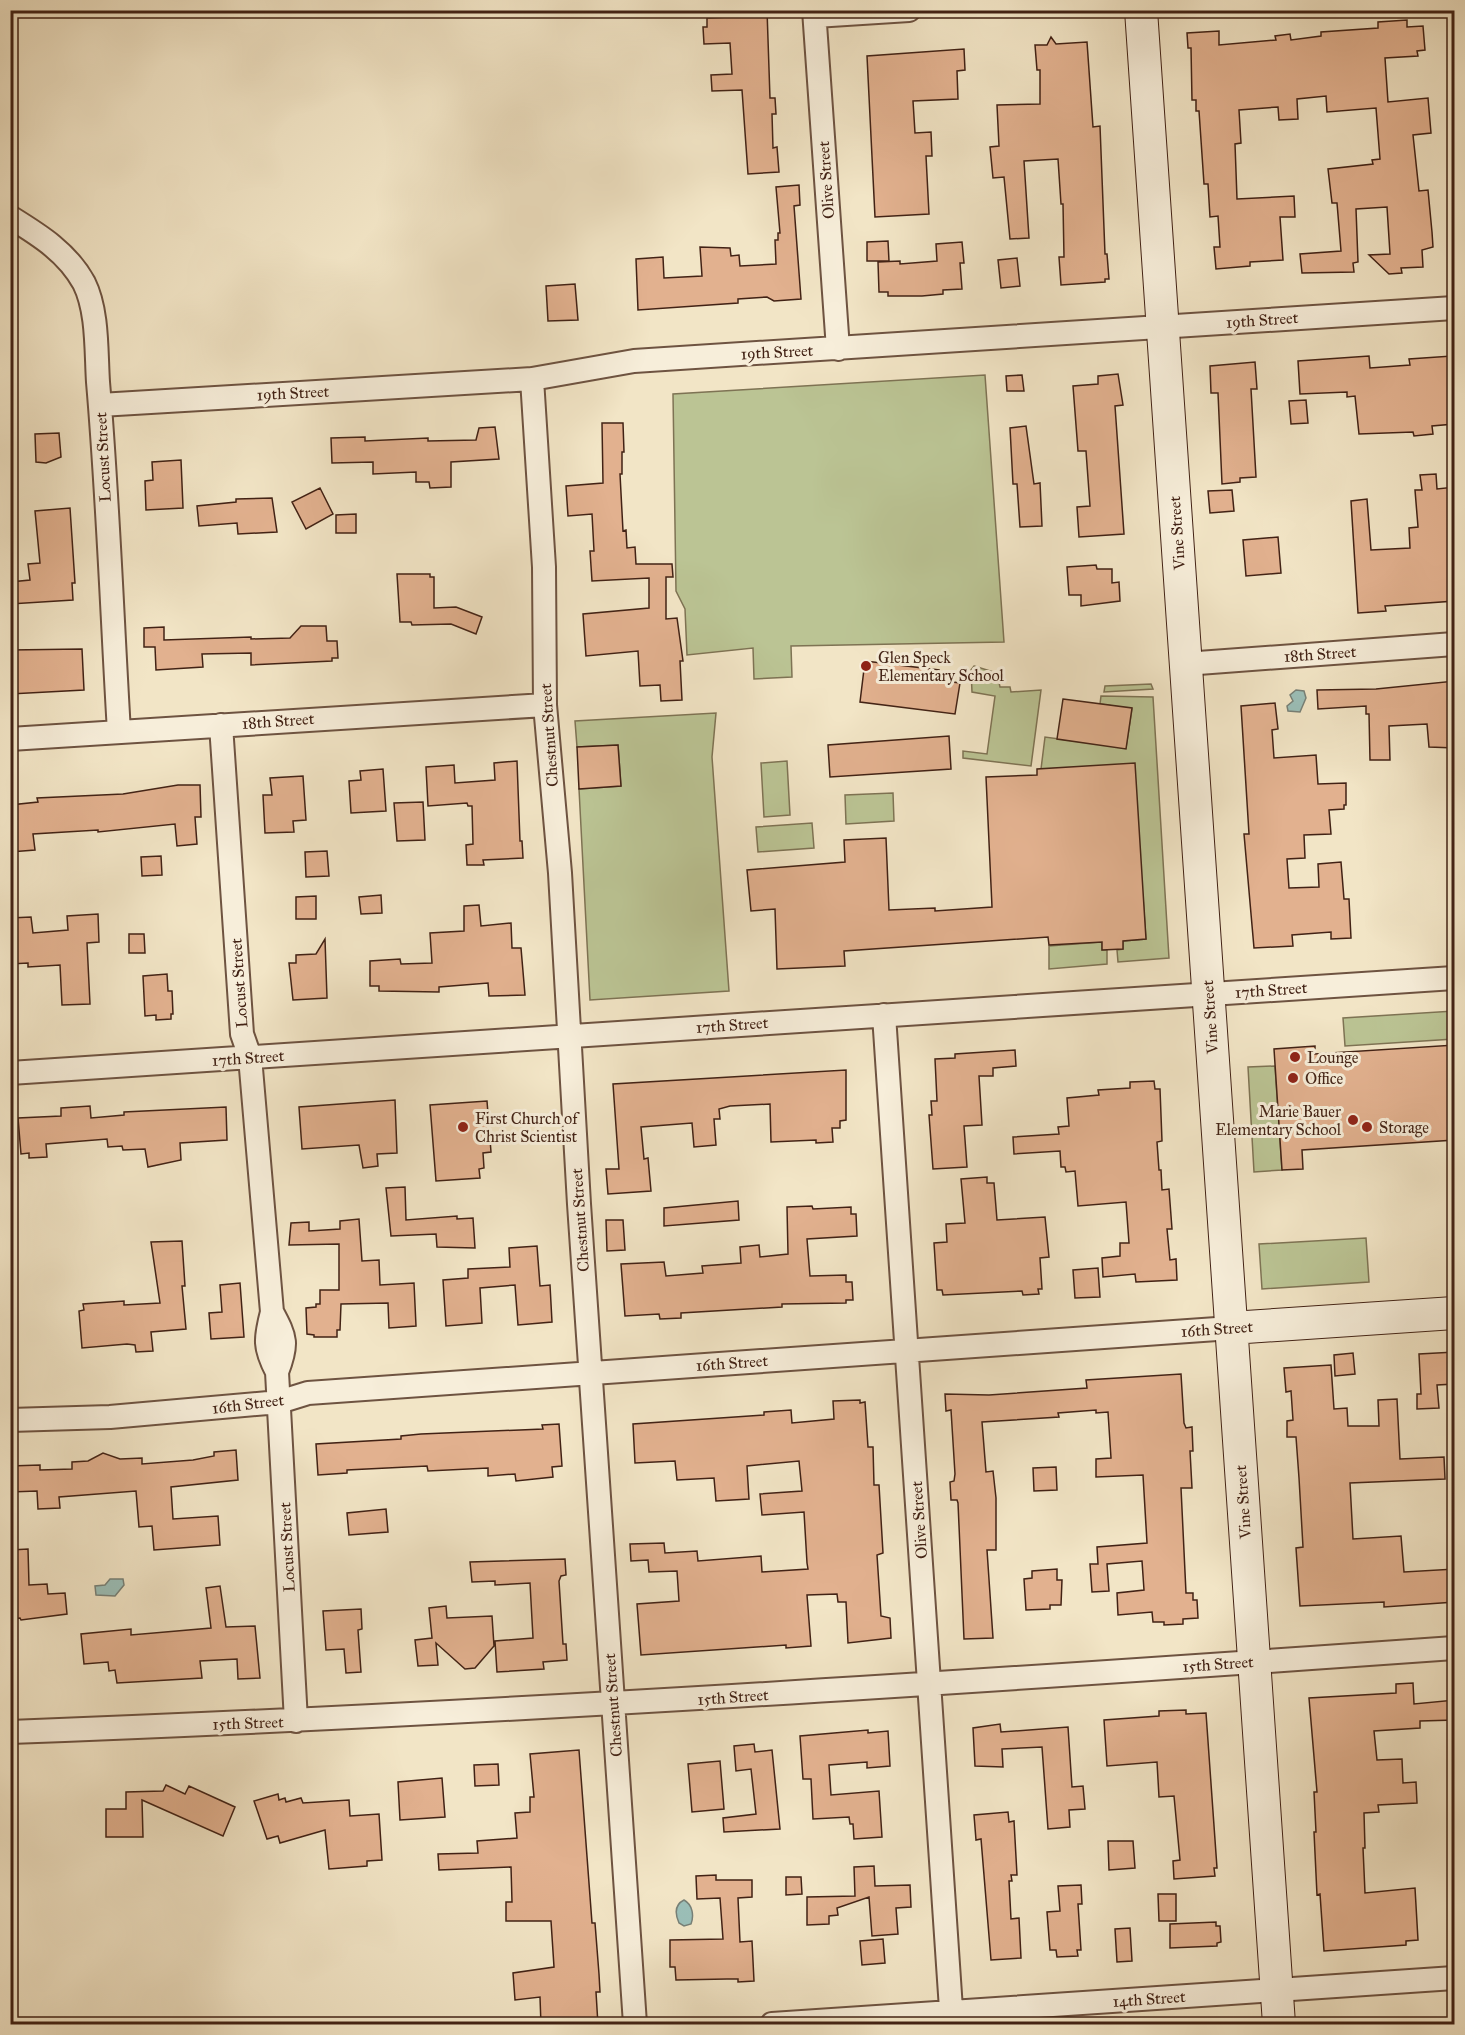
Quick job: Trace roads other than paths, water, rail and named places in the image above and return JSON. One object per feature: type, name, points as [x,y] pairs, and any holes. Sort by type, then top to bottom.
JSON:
[{"type":"street","points":[[814,13],[909,10]]},
{"type":"street","name":"Vine Street","points":[[1141,10],[1279,2025]]},
{"type":"street","name":"Olive Street","points":[[814,13],[838,349]]},
{"type":"street","name":"Locust Street","points":[[10,217],[45,239],[71,263],[84,284],[92,306],[100,405],[118,732]]},
{"type":"street","name":"19th Street","points":[[100,405],[532,379],[634,361],[1455,308]]},
{"type":"street","name":"Chestnut Street","points":[[532,379],[544,567],[545,705],[560,873],[590,1373],[635,2025]]},
{"type":"street","name":"18th Street","points":[[1185,664],[1455,644]]},
{"type":"street","name":"18th Street","points":[[10,739],[545,705]]},
{"type":"street","name":"Locust Street","points":[[221,725],[242,1034],[250,1058],[272,1312],[284,1335],[285,1352],[277,1372],[296,1722]]},
{"type":"street","name":"17th Street","points":[[10,1073],[1455,978]]},
{"type":"street","name":"Olive Street","points":[[884,1015],[951,2019]]},
{"type":"street","name":"16th Street","points":[[10,1420],[110,1417],[279,1402],[308,1393],[1455,1313]]},
{"type":"street","name":"15th Street","points":[[10,1732],[296,1722],[613,1705],[1455,1648]]},
{"type":"street","name":"14th Street","points":[[772,2025],[951,2019],[1276,1990],[1455,1978]]},
{"type":"water","points":[[1296,690],[1304,691],[1306,698],[1300,712],[1288,711],[1287,706],[1293,701],[1290,695]]},
{"type":"water","points":[[110,1579],[123,1579],[124,1585],[115,1596],[96,1595],[95,1586],[105,1585]]},
{"type":"water","points":[[684,1900],[691,1908],[692,1918],[691,1924],[684,1926],[679,1923],[676,1913],[678,1904]]},
{"type":"place","name":"Glen Speck Elementary School","points":[[866,666]]},
{"type":"place","name":"Lounge","points":[[1295,1057]]},
{"type":"place","name":"Office","points":[[1293,1078]]},
{"type":"place","name":"Marie Bauer Elementary School","points":[[1353,1120]]},
{"type":"place","name":"First Church of Christ Scientist","points":[[463,1127]]},
{"type":"place","name":"Storage","points":[[1367,1127]]}]
